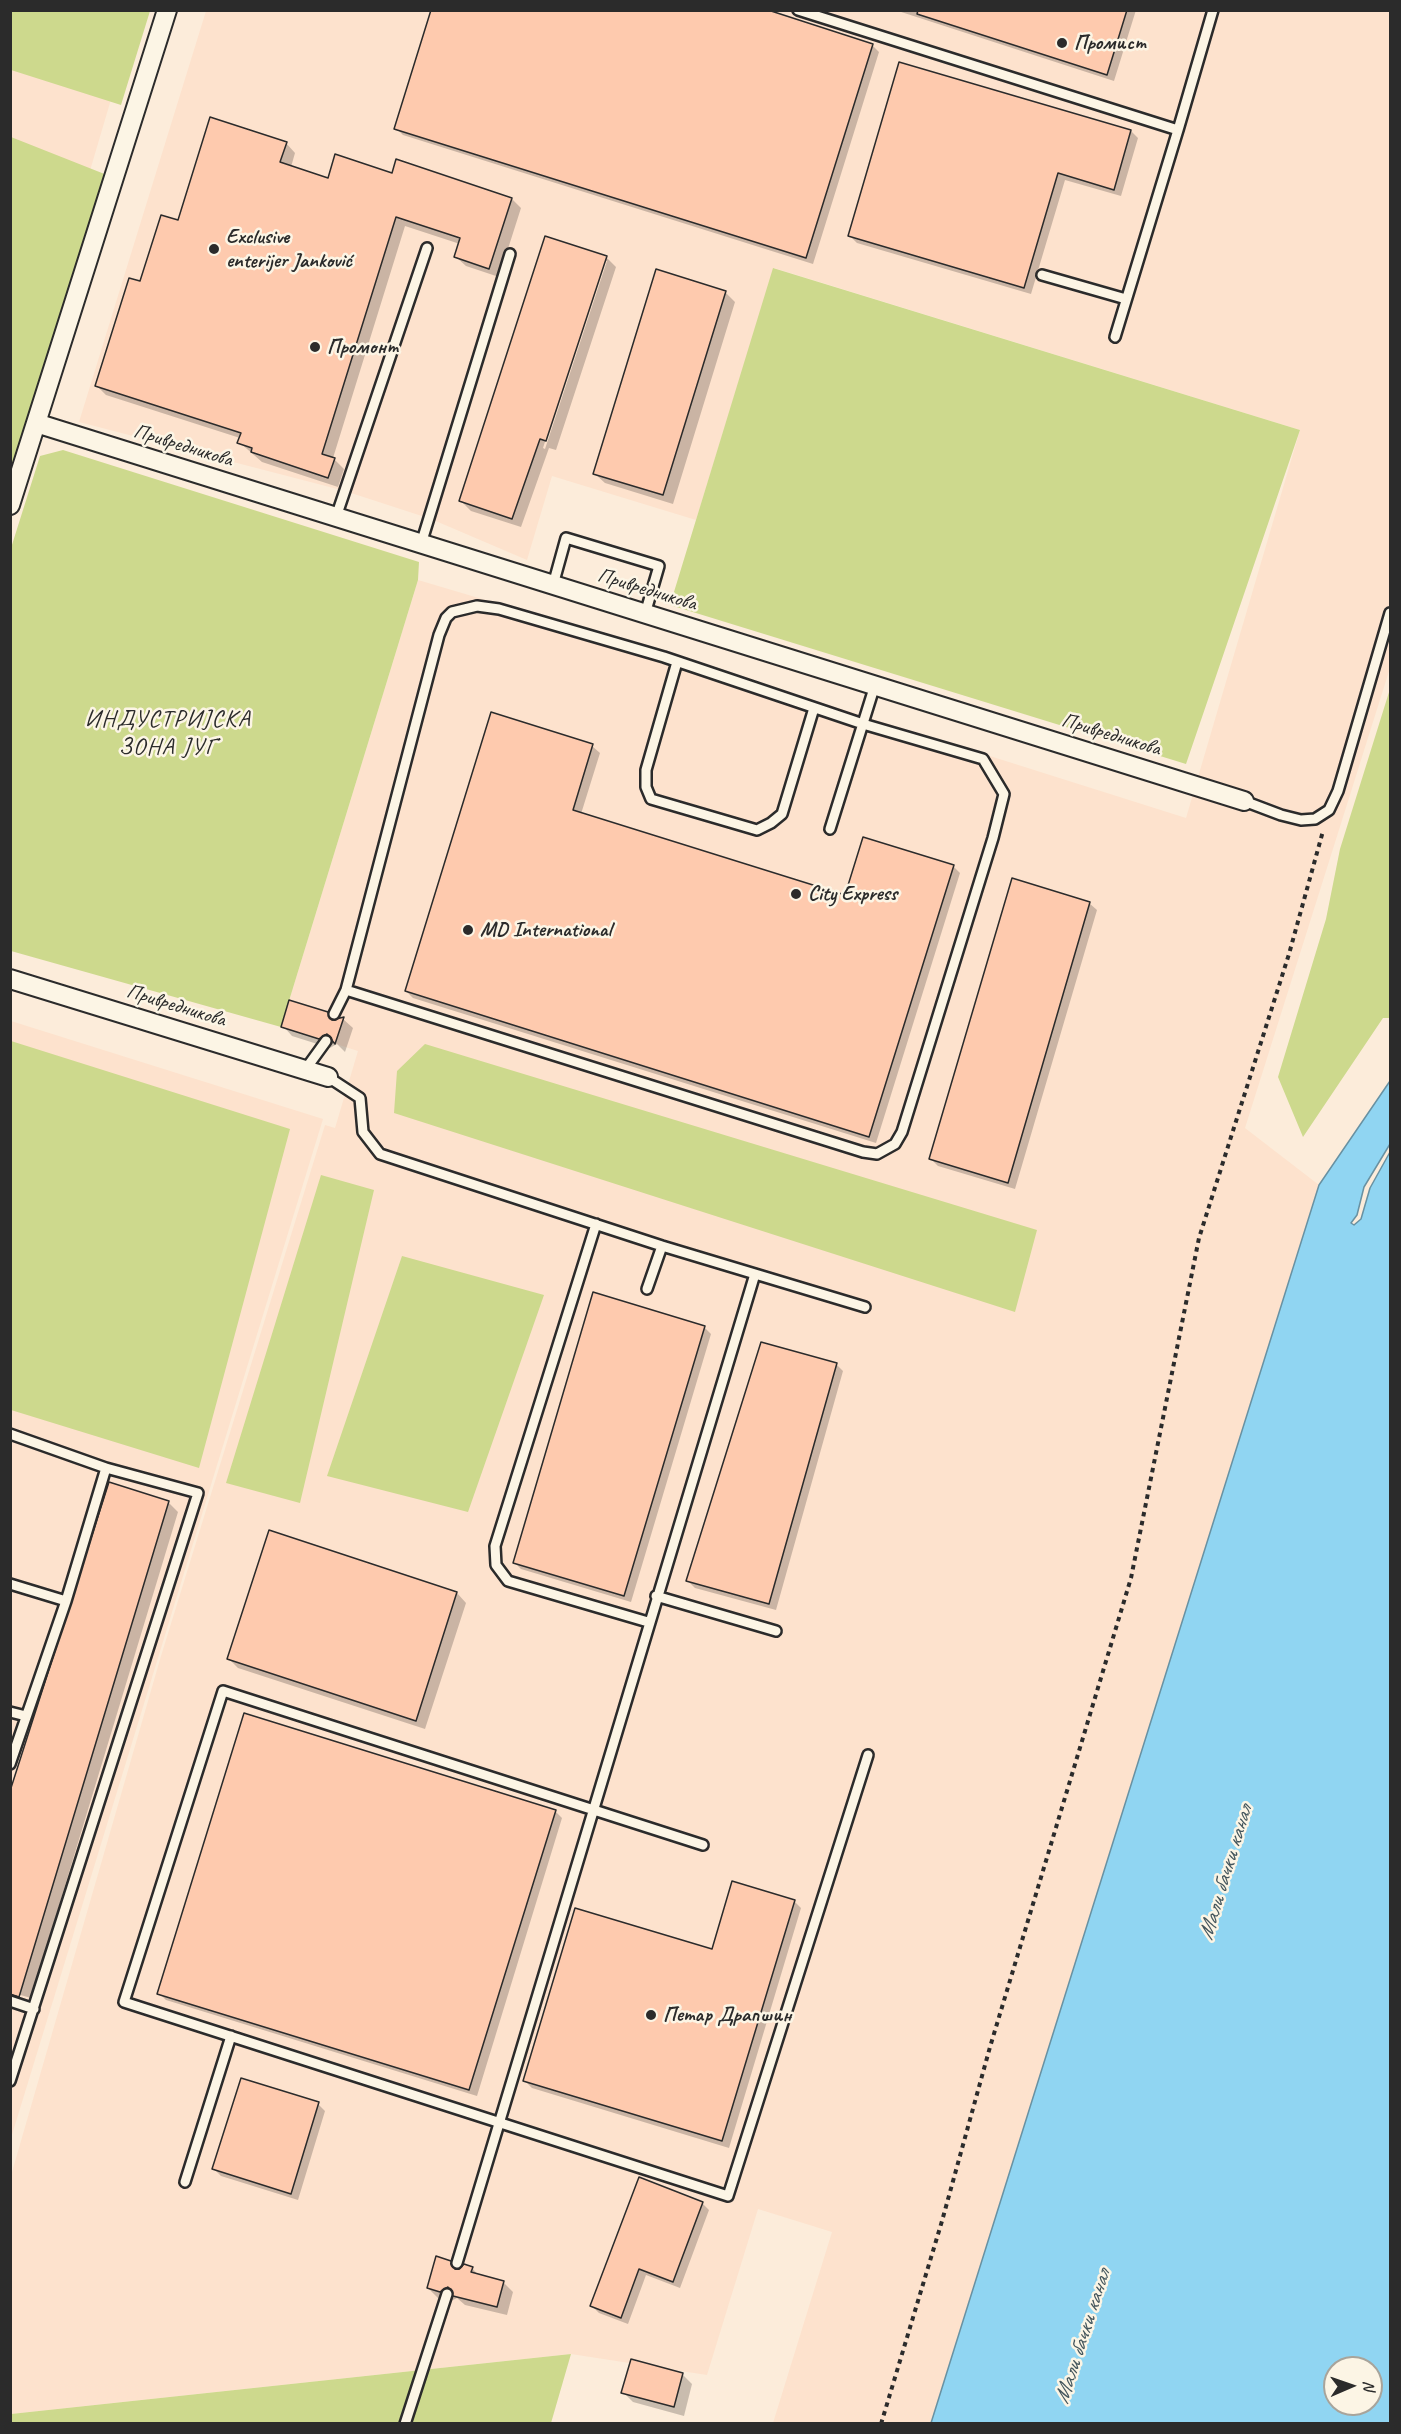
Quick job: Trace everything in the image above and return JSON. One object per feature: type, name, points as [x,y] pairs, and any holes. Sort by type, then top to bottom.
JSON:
[{"type":"street","points":[[10,504],[167,10]]},
{"type":"street","name":"Привредникова","points":[[36,423],[1244,801]]},
{"type":"street","name":"Привредникова","points":[[10,979],[328,1077]]},
{"type":"lane","points":[[798,10],[1178,130]]},
{"type":"lane","points":[[1115,337],[1213,10]]},
{"type":"lane","points":[[336,517],[427,248]]},
{"type":"lane","points":[[421,544],[510,254]]},
{"type":"lane","points":[[1041,275],[1126,299]]},
{"type":"lane","points":[[553,585],[566,538],[659,566],[645,614]]},
{"type":"lane","points":[[334,1014],[346,990],[439,635],[446,618],[452,612],[470,607],[499,609],[677,662],[862,724],[983,759],[1004,794],[993,838],[902,1131],[895,1144],[877,1154],[863,1152],[346,990]]},
{"type":"lane","points":[[1244,801],[1301,820],[1315,819],[1329,810],[1338,791],[1390,613]]},
{"type":"lane","points":[[677,662],[646,770],[646,787],[651,799],[757,830],[771,823],[782,814],[814,708]]},
{"type":"lane","points":[[830,829],[875,685]]},
{"type":"lane","points":[[305,1070],[326,1041]]},
{"type":"lane","points":[[328,1077],[360,1098],[363,1132],[380,1154],[662,1246],[865,1307]]},
{"type":"lane","points":[[596,1224],[495,1546],[496,1565],[508,1581],[648,1622]]},
{"type":"lane","points":[[647,1289],[662,1246]]},
{"type":"lane","points":[[457,2263],[594,1810],[648,1622],[755,1274]]},
{"type":"lane","points":[[10,1434],[106,1468],[198,1493],[10,2080]]},
{"type":"lane","points":[[10,1764],[66,1600],[106,1468]]},
{"type":"lane","points":[[10,1584],[66,1600]]},
{"type":"lane","points":[[656,1596],[776,1631]]},
{"type":"lane","points":[[703,1845],[223,1691],[124,2002],[728,2196],[868,1755]]},
{"type":"lane","points":[[10,1712],[26,1716]]},
{"type":"lane","points":[[10,2001],[34,2009]]},
{"type":"lane","points":[[185,2182],[231,2036]]},
{"type":"lane","points":[[405,2424],[447,2294]]},
{"type":"path","points":[[881,2424],[942,2221],[990,2047],[1131,1578],[1198,1239],[1289,954],[1329,810]]},
{"type":"shaded area","points":[[11,11],[137,11],[11,439]]},
{"type":"shaded area","points":[[206,11],[1390,11],[1390,668],[1245,1128],[1319,1185],[931,2423],[773,2423],[832,2232],[758,2209],[707,2375],[571,2354],[11,2414],[10,2179],[161,1656],[325,1125],[335,1128],[358,1051],[281,1027],[418,580],[664,653],[1186,818],[1300,430],[774,268],[696,520],[552,476],[527,560],[431,519],[345,491],[79,422]]},
{"type":"shaded area","points":[[11,1021],[323,1119],[11,2138]]},
{"type":"green space","points":[[11,10],[150,11],[121,105],[11,70]]},
{"type":"green space","points":[[11,137],[107,175],[11,493],[10,139]]},
{"type":"green space","points":[[773,268],[1300,430],[1186,764],[670,605]]},
{"type":"green space","points":[[63,450],[419,562],[418,580],[281,1027],[11,951],[11,548],[40,456]]},
{"type":"green space","points":[[1390,689],[1390,1018],[1383,1018],[1303,1137],[1278,1077],[1326,919],[1340,849]]},
{"type":"green space","points":[[11,1041],[290,1129],[199,1468],[11,1410]]},
{"type":"green space","points":[[425,1044],[1037,1230],[1015,1312],[394,1113],[397,1071]]},
{"type":"green space","points":[[321,1175],[374,1190],[300,1503],[226,1483]]},
{"type":"green space","points":[[402,1256],[544,1295],[468,1512],[327,1476]]},
{"type":"green space","points":[[571,2354],[551,2423],[11,2424],[11,2414]]},
{"type":"water","name":"Мали бачки канал","points":[[1390,1081],[1390,1144],[1364,1187],[1357,1215],[1351,1223],[1354,1225],[1361,1219],[1370,1188],[1390,1152],[1390,2423],[931,2423],[1319,1185]]},
{"type":"building","points":[[431,10],[768,10],[873,44],[806,258],[394,129]]},
{"type":"building","name":"Промист","points":[[918,10],[1127,10],[1107,75],[917,14]]},
{"type":"building","points":[[899,62],[1131,130],[1114,190],[1058,173],[1024,288],[848,236]]},
{"type":"building","points":[[210,117],[287,142],[280,162],[328,178],[335,154],[392,173],[396,159],[512,198],[489,269],[454,257],[460,238],[396,217],[322,454],[335,458],[328,478],[251,452],[252,448],[237,443],[241,433],[95,386],[129,278],[140,281],[161,215],[178,220]]},
{"type":"building","points":[[545,236],[607,256],[546,441],[540,439],[512,519],[459,501]]},
{"type":"building","points":[[656,269],[726,291],[663,495],[593,474]]},
{"type":"building","points":[[491,712],[593,744],[573,810],[845,895],[863,837],[954,865],[869,1137],[405,991]]},
{"type":"building","points":[[1012,878],[1090,902],[1008,1183],[929,1159]]},
{"type":"building","points":[[289,1000],[328,1012],[332,1020],[344,1017],[335,1044],[327,1034],[319,1039],[281,1027]]},
{"type":"building","points":[[593,1292],[705,1326],[624,1596],[513,1563]]},
{"type":"building","points":[[761,1342],[837,1363],[769,1604],[686,1581]]},
{"type":"building","points":[[109,1482],[169,1501],[19,1997],[10,1994],[10,1791]]},
{"type":"building","points":[[269,1530],[457,1592],[416,1721],[227,1659]]},
{"type":"building","points":[[244,1713],[556,1810],[469,2090],[157,1994]]},
{"type":"building","name":"Петар Драпшин","points":[[732,1881],[795,1900],[722,2141],[523,2081],[575,1908],[712,1949]]},
{"type":"building","points":[[241,2078],[319,2102],[291,2194],[212,2169]]},
{"type":"building","points":[[639,2177],[703,2202],[673,2282],[639,2269],[621,2318],[590,2306]]},
{"type":"building","points":[[436,2256],[451,2261],[455,2269],[459,2269],[464,2264],[473,2267],[471,2272],[504,2281],[497,2307],[453,2296],[448,2287],[440,2292],[427,2288]]},
{"type":"building","points":[[631,2359],[683,2373],[674,2407],[621,2393]]},
{"type":"place","name":"Промист","points":[[1062,43]]},
{"type":"place","name":"Exclusive enterijer Janković","points":[[214,249]]},
{"type":"place","name":"Промонт","points":[[315,347]]},
{"type":"place","name":"City Express","points":[[796,894]]},
{"type":"place","name":"MD International","points":[[468,930]]},
{"type":"place","name":"Петар Драпшин","points":[[651,2015]]},
{"type":"district","name":"ИНДУСТРИЈСКА ЗОНА ЈУГ","points":[[168,734]]}]
